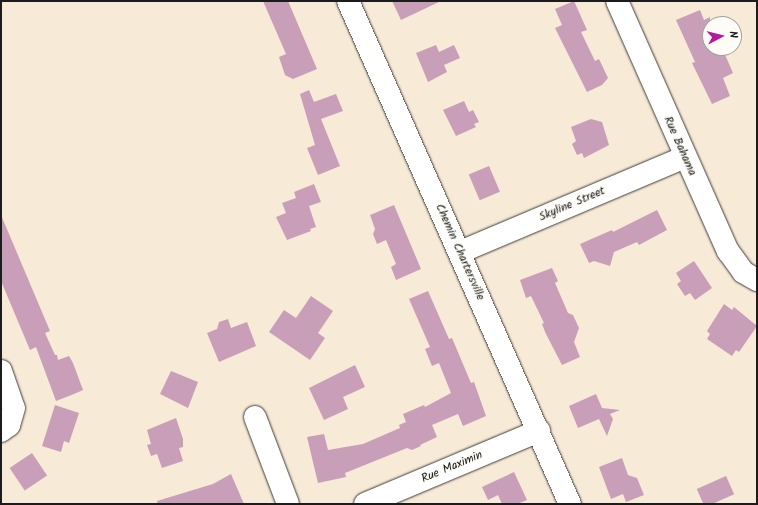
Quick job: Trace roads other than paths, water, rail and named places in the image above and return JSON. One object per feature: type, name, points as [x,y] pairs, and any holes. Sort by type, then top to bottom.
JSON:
[{"type":"street","name":"Chemin Chartersville","points":[[348,1],[570,504]]},
{"type":"street","name":"Rue Bahama","points":[[618,1],[685,157],[728,251],[743,272],[757,280]]},
{"type":"street","name":"Skyline Street","points":[[460,252],[685,157]]},
{"type":"street","points":[[1,371],[14,408],[9,425],[1,431]]},
{"type":"street","points":[[255,417],[288,504]]},
{"type":"street","name":"Rue Maximin","points":[[365,504],[539,431]]}]
